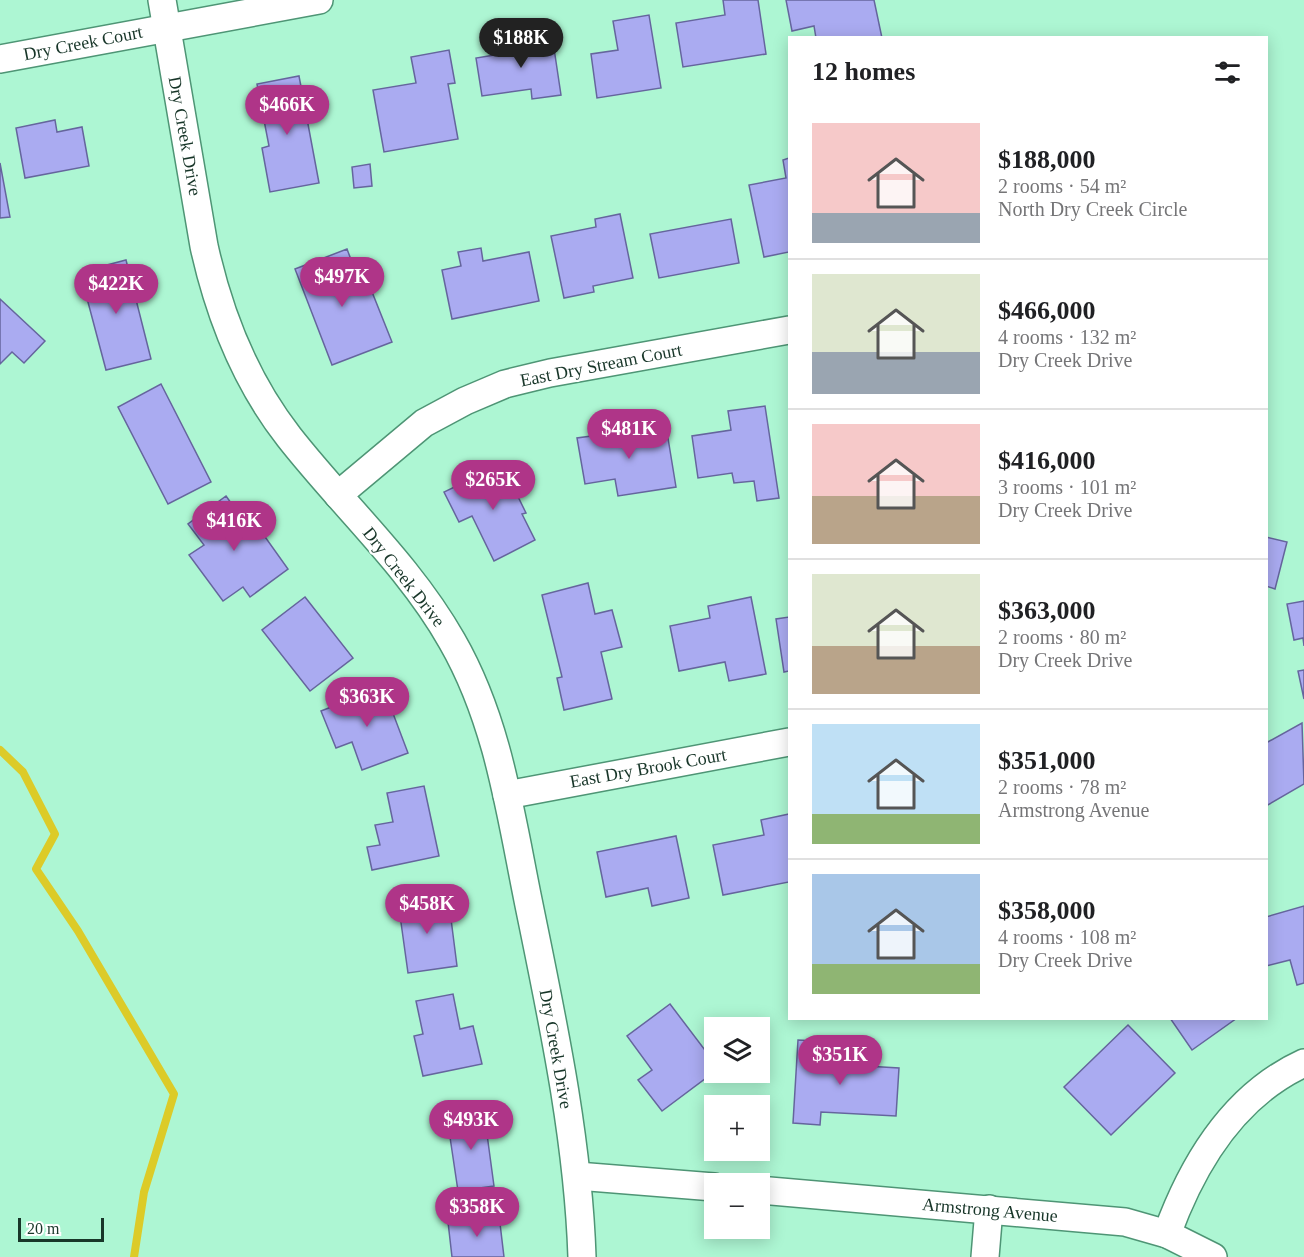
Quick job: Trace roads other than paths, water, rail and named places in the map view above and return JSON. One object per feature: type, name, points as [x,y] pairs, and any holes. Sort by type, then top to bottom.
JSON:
[{"type":"street","name":"Dry Creek Drive","points":[[162,0],[204,246],[212,282],[233,341],[256,388],[288,436],[394,559],[434,611],[473,682],[495,739],[545,985],[577,1176],[582,1257]]},
{"type":"street","name":"Dry Creek Court","points":[[0,59],[319,0]]},
{"type":"street","name":"East Dry Stream Court","points":[[338,495],[424,423],[465,400],[505,384],[550,372],[788,330]]},
{"type":"street","name":"East Dry Brook Court","points":[[507,795],[788,742]]},
{"type":"street","points":[[1167,1234],[1189,1181],[1204,1156],[1236,1113],[1261,1090],[1304,1063]]},
{"type":"street","points":[[577,1176],[704,1186]]},
{"type":"street","name":"Armstrong Avenue","points":[[770,1191],[1125,1222],[1167,1234],[1213,1257]]},
{"type":"street","points":[[985,1257],[989,1209]]},
{"type":"waterway","points":[[0,750],[23,772],[55,834],[36,869],[78,931],[174,1094],[144,1192],[134,1257]]}]
